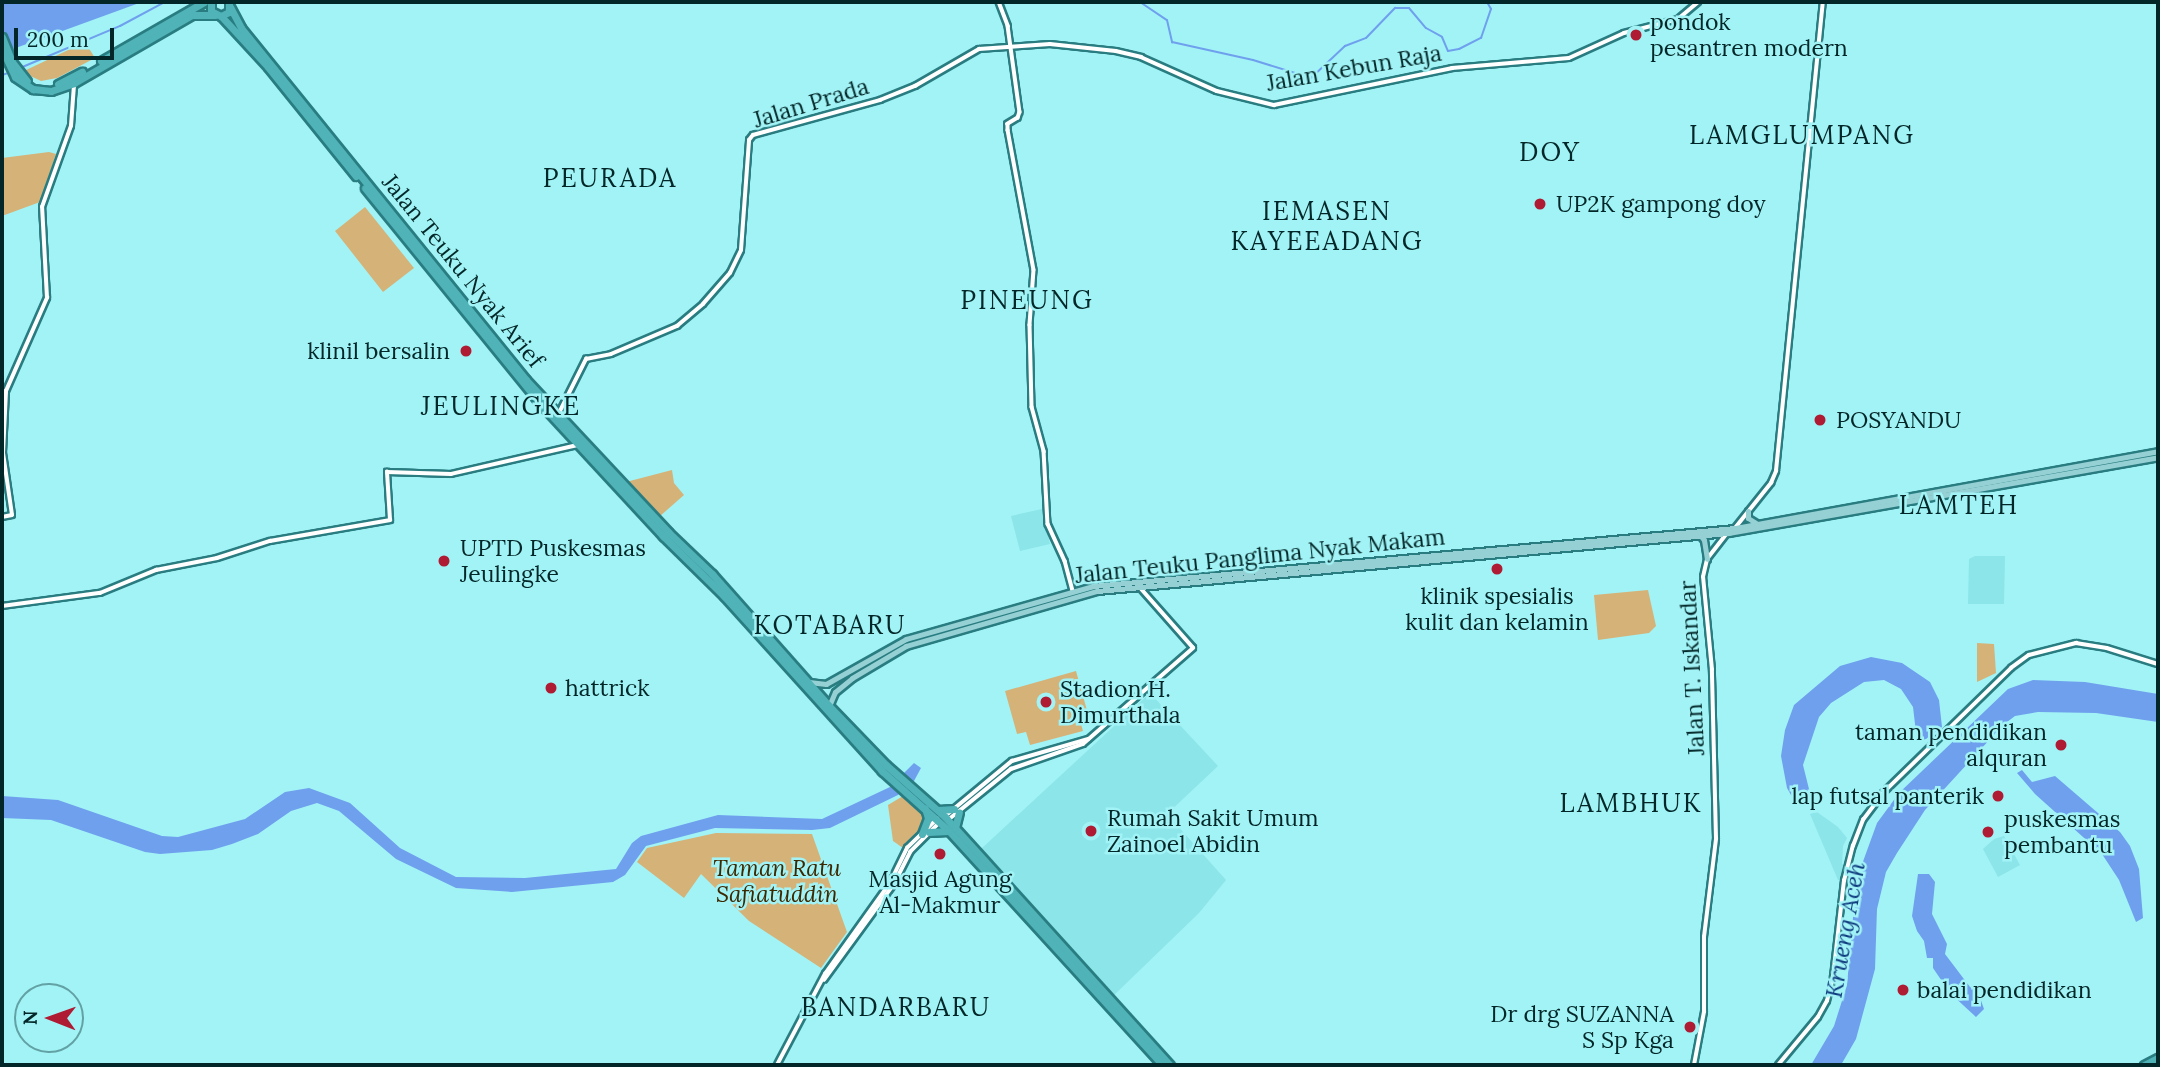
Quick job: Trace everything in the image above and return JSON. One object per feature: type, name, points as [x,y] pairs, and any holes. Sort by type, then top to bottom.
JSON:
[{"type":"highway","points":[[18,76],[40,87],[59,84],[204,2]]},
{"type":"highway","points":[[211,2],[210,8],[218,16]]},
{"type":"highway","points":[[2,37],[4,50],[18,76],[40,91],[51,91],[74,83],[192,15],[218,16],[230,3]]},
{"type":"highway","name":"Jalan Teuku Nyak Arief","points":[[230,3],[242,28],[460,302],[504,363],[578,445],[892,775],[938,810],[942,820]]},
{"type":"highway","name":"Jalan Teuku Nyak Arief","points":[[218,16],[268,67],[460,302],[558,415],[668,532],[712,573],[773,648],[808,682],[892,775]]},
{"type":"highway","name":"Jalan Teuku Nyak Arief","points":[[910,790],[925,808],[942,820]]},
{"type":"highway","points":[[925,808],[928,818],[926,833],[952,829]]},
{"type":"highway","points":[[938,810],[956,810],[952,829]]},
{"type":"highway","points":[[942,820],[1170,1065]]},
{"type":"highway","points":[[1068,957],[1163,1065]]},
{"type":"highway","points":[[2144,1065],[2158,1058]]},
{"type":"main road","points":[[2006,481],[2158,451]]},
{"type":"main road","points":[[1892,501],[2158,457]]},
{"type":"main road","name":"Jalan Teuku Panglima Nyak Makam","points":[[829,706],[835,692],[852,678],[906,646],[933,634],[1073,591],[1118,583],[1293,570],[1735,528],[1892,501]]},
{"type":"main road","name":"Jalan Teuku Panglima Nyak Makam","points":[[1649,537],[1728,533],[1892,501]]},
{"type":"main road","points":[[1748,511],[1748,518],[1756,523]]},
{"type":"main road","points":[[1700,535],[1704,540],[1706,559]]},
{"type":"main road","name":"Jalan Teuku Panglima Nyak Makam","points":[[808,682],[826,684],[898,642],[1094,591],[1293,570]]},
{"type":"street","points":[[999,2],[1012,46],[1020,112],[1018,118],[1009,122],[1008,130],[1034,270],[1030,325],[1034,385],[1032,403],[1044,450],[1048,524],[1065,561],[1073,591]]},
{"type":"street","name":"Jalan Kebun Raja","points":[[1012,46],[1070,44],[1133,55],[1217,91],[1274,105],[1452,68],[1569,58],[1624,33],[1678,19],[1698,2]]},
{"type":"street","name":"Jalan T. Iskandar","points":[[1694,1065],[1703,1012],[1704,937],[1716,839],[1712,670],[1702,588],[1706,559],[1772,483],[1776,471],[1823,2]]},
{"type":"street","name":"Jalan Prada","points":[[566,399],[586,359],[611,354],[677,326],[703,304],[730,272],[741,250],[749,140],[753,135],[880,100],[915,86],[979,49],[1012,46]]},
{"type":"street","points":[[2,517],[12,515],[4,460],[5,398],[10,380],[47,298],[42,207],[72,126],[74,83]]},
{"type":"street","points":[[552,408],[559,406],[566,399]]},
{"type":"street","points":[[558,415],[566,399]]},
{"type":"street","points":[[2,606],[100,593],[156,570],[217,558],[270,541],[390,520],[387,472],[451,474],[578,445]]},
{"type":"street","points":[[1153,599],[1153,591],[1159,585]]},
{"type":"street","points":[[777,1065],[824,980],[894,884],[909,852],[926,833],[1012,769],[1060,754],[1090,738],[1193,648],[1153,599],[1139,587]]},
{"type":"street","points":[[1778,1065],[1818,1017],[1827,1001],[1833,977],[1844,881],[1853,846],[1863,820],[1883,793],[2011,668],[2033,653],[2077,643],[2107,648],[2158,664]]},
{"type":"street","points":[[956,810],[1008,763],[1090,738]]},
{"type":"street","points":[[1058,746],[1060,754]]},
{"type":"street","points":[[1037,752],[1039,759]]},
{"type":"street","points":[[1008,763],[1012,769]]},
{"type":"shaded area","points":[[2,2],[142,2],[2,53]]},
{"type":"shaded area","points":[[1042,509],[1050,544],[1020,551],[1011,516]]},
{"type":"shaded area","points":[[1975,556],[2005,556],[2004,604],[1968,604],[1969,559]]},
{"type":"shaded area","points":[[1871,657],[1902,663],[1930,682],[1939,700],[1942,727],[1926,739],[1917,741],[1913,707],[1901,689],[1884,680],[1864,682],[1831,703],[1819,717],[1803,765],[1810,793],[1795,802],[1787,788],[1781,756],[1785,730],[1794,705],[1840,666]]},
{"type":"shaded area","points":[[2033,680],[2085,682],[2158,694],[2158,722],[2096,713],[2038,712],[2015,716],[2003,725],[1925,810],[1886,872],[1877,909],[1875,969],[1856,1039],[1841,1065],[1811,1065],[1834,1026],[1847,985],[1855,895],[1861,867],[1877,823],[1899,793],[2008,689]]},
{"type":"shaded area","name":"Rumah Sakit Umum Zainoel Abidin","points":[[1150,693],[1218,766],[1167,814],[1226,880],[1199,913],[1111,998],[981,849]]},
{"type":"shaded area","points":[[914,763],[921,768],[914,781],[898,795],[830,828],[715,828],[646,846],[625,875],[613,882],[512,892],[456,888],[396,859],[339,811],[317,803],[291,811],[258,834],[232,844],[212,850],[160,854],[145,852],[51,820],[2,818],[2,796],[58,800],[162,836],[178,837],[245,819],[285,792],[309,788],[350,803],[400,848],[456,877],[525,878],[616,869],[632,843],[641,836],[718,815],[822,819],[890,787]]},
{"type":"shaded area","points":[[2022,770],[2032,782],[2055,776],[2120,832],[2130,846],[2139,869],[2143,918],[2136,922],[2119,880],[2102,854],[2035,794],[2017,773]]},
{"type":"shaded area","points":[[1817,812],[1838,827],[1847,838],[1843,846],[1842,864],[1847,866],[1844,880],[1838,880],[1810,814]]},
{"type":"shaded area","points":[[2004,836],[2020,865],[1998,877],[1983,849],[1994,839]]},
{"type":"shaded area","points":[[1918,874],[1929,874],[1935,882],[1932,914],[1947,944],[1945,954],[1970,987],[1978,992],[1984,1009],[1976,1017],[1950,993],[1933,968],[1933,958],[1927,958],[1924,941],[1912,916]]},
{"type":"green space","points":[[85,42],[95,58],[57,78],[41,81],[22,72]]},
{"type":"green space","points":[[49,152],[56,154],[40,202],[2,216],[2,158]]},
{"type":"green space","points":[[365,207],[414,268],[383,292],[335,231]]},
{"type":"green space","points":[[672,470],[674,483],[684,495],[659,517],[626,482]]},
{"type":"green space","points":[[1648,590],[1656,626],[1649,633],[1598,640],[1594,595]]},
{"type":"green space","points":[[1977,643],[1994,644],[1996,673],[1977,682]]},
{"type":"green space","name":"Stadion H. Dimurthala","points":[[1076,671],[1088,714],[1079,717],[1083,731],[1030,745],[1026,732],[1017,734],[1005,691]]},
{"type":"green space","points":[[903,796],[927,815],[924,827],[903,848],[893,841],[888,805]]},
{"type":"green space","name":"Taman Ratu Safiatuddin","points":[[716,833],[812,834],[847,932],[821,968],[749,921],[701,874],[684,898],[637,862],[647,848]]},
{"type":"waterway","points":[[20,68],[120,26],[165,2]]},
{"type":"waterway","points":[[1140,2],[1167,20],[1172,42],[1253,60],[1311,78],[1345,46],[1366,38],[1395,8],[1409,8],[1426,28],[1442,37],[1448,51],[1459,49],[1481,38],[1491,9],[1487,2]]},
{"type":"waterway","points":[[2,75],[8,73]]},
{"type":"place","name":"pondok pesantren modern","points":[[1636,35]]},
{"type":"place","name":"UP2K gampong doy","points":[[1540,204]]},
{"type":"place","name":"klinil bersalin","points":[[466,351]]},
{"type":"place","name":"POSYANDU","points":[[1820,420]]},
{"type":"place","name":"UPTD Puskesmas Jeulingke","points":[[444,561]]},
{"type":"place","name":"klinik spesialis kulit dan kelamin","points":[[1497,569]]},
{"type":"place","name":"hattrick","points":[[551,688]]},
{"type":"place","name":"Stadion H. Dimurthala","points":[[1046,702]]},
{"type":"place","name":"taman pendidikan alquran","points":[[2061,745]]},
{"type":"place","name":"lap futsal panterik","points":[[1998,796]]},
{"type":"place","name":"Rumah Sakit Umum Zainoel Abidin","points":[[1091,831]]},
{"type":"place","name":"puskesmas pembantu","points":[[1988,832]]},
{"type":"place","name":"Masjid Agung Al-Makmur","points":[[940,854]]},
{"type":"place","name":"balai pendidikan","points":[[1903,990]]},
{"type":"place","name":"Dr drg SUZANNA S Sp Kga","points":[[1690,1027]]},
{"type":"district","name":"LAMGLUMPANG","points":[[1802,135]]},
{"type":"district","name":"DOY","points":[[1550,152]]},
{"type":"district","name":"PEURADA","points":[[610,178]]},
{"type":"district","name":"IEMASEN KAYEEADANG","points":[[1327,226]]},
{"type":"district","name":"PINEUNG","points":[[1027,300]]},
{"type":"district","name":"JEULINGKE","points":[[501,406]]},
{"type":"district","name":"LAMTEH","points":[[1959,505]]},
{"type":"district","name":"KOTABARU","points":[[830,625]]},
{"type":"district","name":"LAMBHUK","points":[[1631,803]]},
{"type":"district","name":"BANDARBARU","points":[[896,1007]]},
{"type":"water label","name":"Krueng Aceh","points":[[1845,930]]}]
